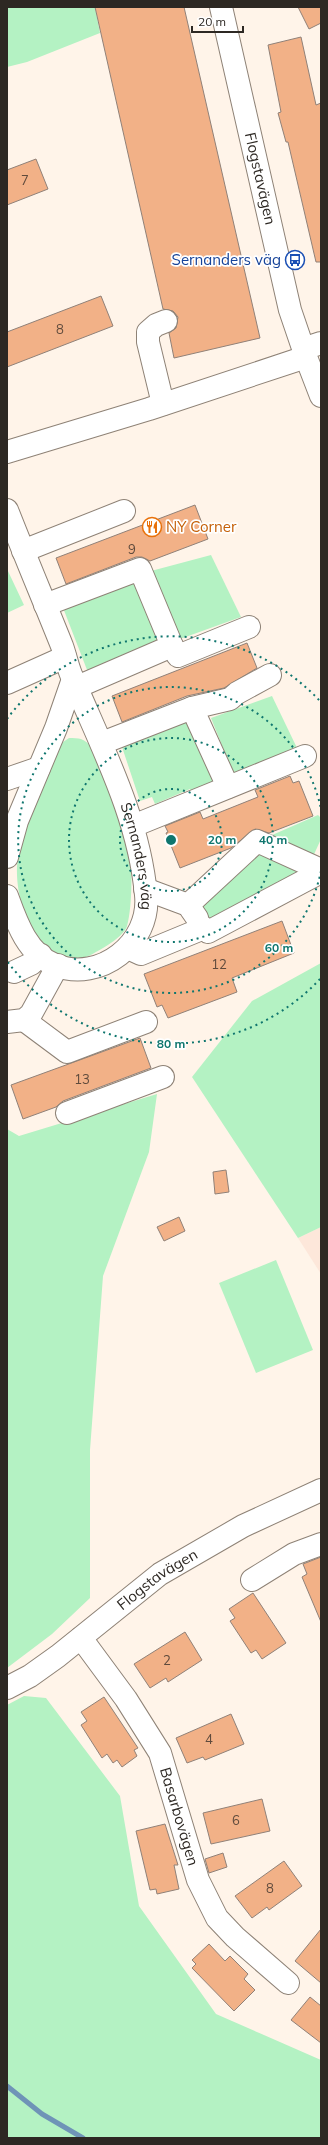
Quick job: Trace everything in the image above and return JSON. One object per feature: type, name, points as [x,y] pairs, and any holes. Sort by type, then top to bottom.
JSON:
[{"type":"street","name":"Flogstavägen","points":[[221,7],[290,310],[310,350],[321,396]]},
{"type":"street","points":[[163,404],[148,342],[148,332],[156,325],[166,321]]},
{"type":"street","points":[[7,452],[163,404],[310,350]]},
{"type":"street","name":"Sernanders väg","points":[[7,510],[75,683],[102,743],[133,826],[139,843],[147,897],[142,928],[128,948],[110,962],[90,968],[49,960]]},
{"type":"street","points":[[23,551],[124,511]]},
{"type":"street","points":[[45,605],[140,569],[172,646],[178,656],[249,627]]},
{"type":"street","points":[[7,857],[17,821],[75,683],[172,646]]},
{"type":"street","points":[[7,683],[65,657]]},
{"type":"street","points":[[102,743],[192,708],[230,699],[237,692],[270,675]]},
{"type":"street","points":[[192,708],[228,787]]},
{"type":"street","points":[[133,826],[305,756]]},
{"type":"street","points":[[7,779],[39,768]]},
{"type":"street","points":[[188,905],[257,841],[321,871]]},
{"type":"street","points":[[145,889],[188,905],[208,932],[321,871]]},
{"type":"street","points":[[7,896],[13,929],[34,950],[49,960]]},
{"type":"street","points":[[128,948],[141,954],[204,928]]},
{"type":"street","points":[[14,972],[31,964],[49,960]]},
{"type":"street","points":[[15,1021],[31,1014],[49,960]]},
{"type":"street","points":[[15,1021],[67,1052],[146,1022]]},
{"type":"street","points":[[67,1113],[163,1077]]},
{"type":"street","name":"Flogstavägen","points":[[7,1688],[30,1676],[81,1638],[160,1574],[243,1526],[321,1490]]},
{"type":"street","points":[[252,1580],[294,1554],[321,1544]]},
{"type":"street","name":"Basarbovägen","points":[[81,1638],[126,1699],[160,1753],[198,1880],[217,1918],[235,1938],[288,1983]]},
{"type":"shaded area","points":[[321,1227],[321,1274],[298,1238]]},
{"type":"green space","points":[[7,7],[95,7],[100,33],[27,62],[7,67]]},
{"type":"green space","points":[[211,555],[241,617],[180,639],[151,571]]},
{"type":"green space","points":[[7,569],[24,605],[7,613]]},
{"type":"green space","points":[[135,571],[165,645],[89,675],[60,600]]},
{"type":"green space","points":[[272,696],[297,748],[233,773],[211,718]]},
{"type":"green space","points":[[192,715],[219,783],[193,794],[190,789],[155,804],[152,797],[140,801],[119,738]]},
{"type":"green space","points":[[69,738],[80,739],[87,743],[92,748],[101,764],[127,841],[130,856],[131,876],[130,909],[126,929],[117,938],[103,948],[93,954],[79,959],[60,957],[47,949],[36,937],[28,922],[22,905],[18,888],[17,871],[21,842],[30,814],[60,744]]},
{"type":"green space","points":[[318,815],[321,818],[321,839],[311,861],[263,839]]},
{"type":"green space","points":[[255,846],[318,871],[261,891],[210,924],[199,908]]},
{"type":"green space","points":[[321,963],[321,1227],[298,1238],[192,1077],[252,1001]]},
{"type":"green space","points":[[157,1094],[149,1152],[103,1276],[90,1450],[90,1598],[52,1634],[7,1668],[7,1129],[19,1136]]},
{"type":"green space","points":[[276,1260],[313,1350],[256,1373],[219,1283]]},
{"type":"green space","points":[[24,1696],[46,1698],[120,1796],[139,1906],[216,2014],[321,2060],[321,2138],[7,2138],[7,1705]]},
{"type":"building","points":[[95,7],[184,7],[260,338],[174,358],[169,333],[176,328],[178,317],[173,311],[163,309]]},
{"type":"building","points":[[298,7],[321,7],[321,23],[309,29]]},
{"type":"building","points":[[301,37],[316,105],[321,103],[321,262],[316,262],[288,142],[286,142],[278,113],[281,112],[268,45]]},
{"type":"building","points":[[36,159],[48,189],[7,205],[7,170]]},
{"type":"building","points":[[101,296],[113,326],[7,367],[7,332]]},
{"type":"building","points":[[195,505],[208,539],[150,561],[142,557],[136,557],[66,584],[56,558]]},
{"type":"building","points":[[247,643],[257,668],[224,688],[187,696],[122,722],[112,696]]},
{"type":"building","points":[[290,776],[293,783],[299,781],[313,816],[269,833],[255,829],[231,848],[180,868],[166,833],[168,832],[165,826],[200,812],[203,819],[258,797],[255,790]]},
{"type":"building","points":[[282,921],[294,953],[232,978],[237,992],[168,1018],[162,1005],[157,1007],[144,974]]},
{"type":"building","points":[[140,1038],[151,1068],[63,1101],[56,1107],[23,1119],[11,1085]]},
{"type":"building","points":[[226,1170],[229,1192],[215,1194],[213,1172]]},
{"type":"building","points":[[179,1217],[185,1231],[164,1241],[157,1227]]},
{"type":"building","points":[[321,1557],[321,1622],[302,1577],[307,1574],[303,1564]]},
{"type":"building","points":[[253,1593],[286,1643],[262,1659],[256,1650],[251,1653],[230,1621],[235,1618],[229,1609]]},
{"type":"building","points":[[185,1632],[202,1660],[168,1682],[166,1678],[150,1688],[134,1664]]},
{"type":"building","points":[[104,1697],[138,1748],[134,1750],[137,1756],[122,1767],[117,1760],[113,1763],[107,1754],[102,1758],[81,1725],[87,1721],[81,1712]]},
{"type":"building","points":[[231,1714],[244,1744],[205,1760],[203,1757],[187,1763],[176,1738]]},
{"type":"building","points":[[262,1799],[270,1831],[211,1844],[203,1813]]},
{"type":"building","points":[[165,1824],[178,1865],[174,1865],[179,1889],[157,1894],[156,1889],[150,1890],[136,1831]]},
{"type":"building","points":[[223,1853],[227,1867],[209,1873],[205,1859]]},
{"type":"building","points":[[284,1861],[302,1886],[269,1910],[267,1907],[252,1918],[235,1896]]},
{"type":"building","points":[[321,1929],[321,1983],[295,1961]]},
{"type":"building","points":[[209,1944],[225,1961],[230,1956],[248,1974],[244,1979],[255,1990],[234,2011],[192,1968],[196,1964],[192,1960]]},
{"type":"building","points":[[310,1997],[321,2006],[321,2043],[291,2020]]},
{"type":"waterway","points":[[7,2086],[42,2114],[83,2138]]},
{"type":"place","name":"Sernanders väg","points":[[295,260]]},
{"type":"place","name":"NY Corner","points":[[152,527]]}]
